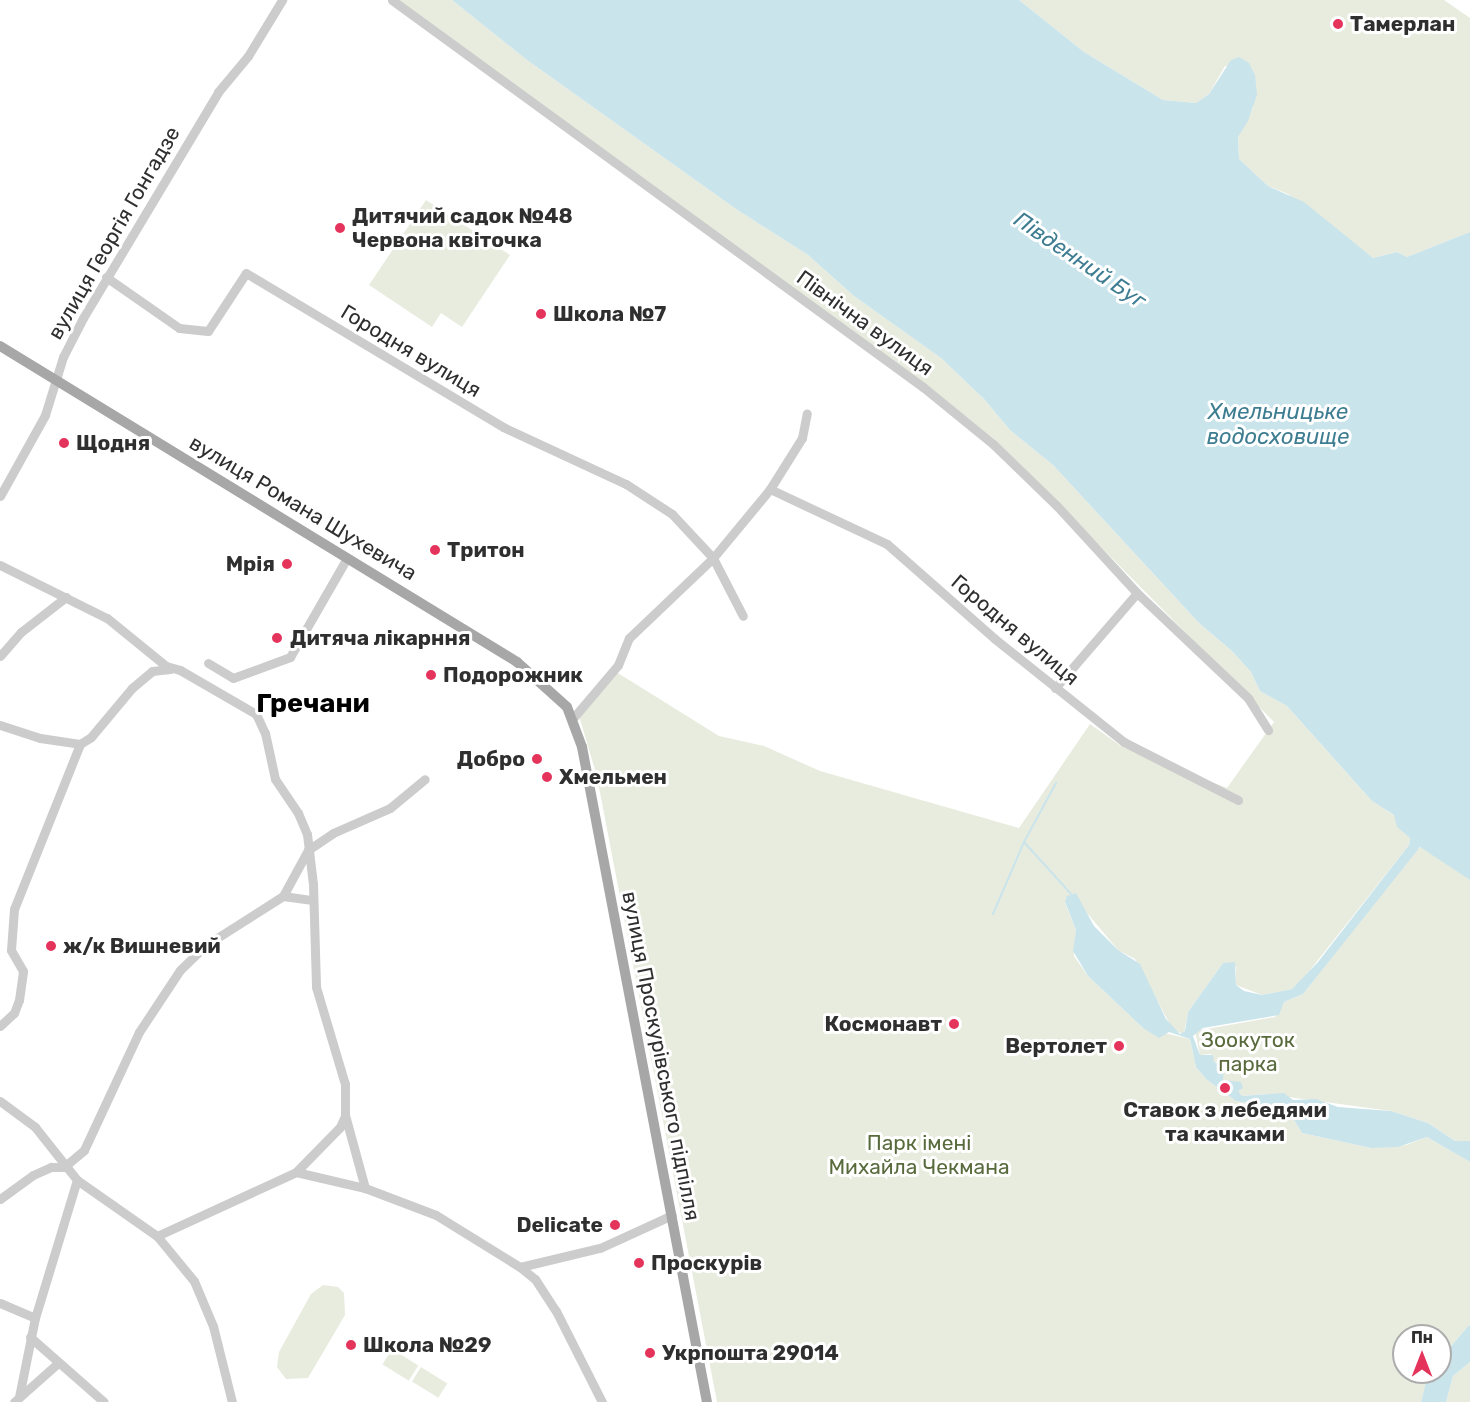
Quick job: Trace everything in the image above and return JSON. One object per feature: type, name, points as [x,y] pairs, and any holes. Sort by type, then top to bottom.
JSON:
[{"type":"main road","name":"вулиця Романа Шухевича","points":[[0,346],[517,662],[555,693],[574,717]]},
{"type":"main road","name":"вулиця Проскурівського підпілля","points":[[574,717],[707,1402]]},
{"type":"street","name":"вулиця Георгія Гонгадзе","points":[[0,496],[45,415],[55,379],[106,277],[218,92],[248,56],[282,0]]},
{"type":"street","name":"Північна вулиця","points":[[392,0],[923,387],[993,444],[1057,506],[1137,593],[1248,698],[1268,730]]},
{"type":"street","name":"Городня вулиця","points":[[106,277],[179,328],[208,331],[246,273],[502,427],[626,484],[672,514],[712,558]]},
{"type":"street","points":[[574,717],[618,665],[621,650],[629,638],[712,558],[770,489],[802,438],[807,413]]},
{"type":"street","name":"Городня вулиця","points":[[770,489],[887,544],[1055,688],[1124,742],[1238,800]]},
{"type":"street","points":[[208,663],[233,678],[290,657],[347,558]]},
{"type":"street","points":[[712,558],[743,616]]},
{"type":"street","points":[[0,565],[106,618],[166,666],[180,670],[256,714],[265,733],[275,779],[298,813],[308,850],[314,884],[311,900],[316,987],[345,1084],[345,1115],[365,1188]]},
{"type":"street","points":[[1055,688],[1137,593]]},
{"type":"street","points":[[0,656],[21,632],[66,597]]},
{"type":"street","points":[[0,1026],[14,1013],[20,1000],[23,971],[11,950],[14,909],[80,744],[91,737],[132,688],[152,671],[180,670]]},
{"type":"street","points":[[0,725],[40,738],[80,744]]},
{"type":"street","points":[[0,1199],[33,1175],[51,1167],[64,1167],[89,1143],[139,1032],[180,970],[206,945],[283,896],[308,850],[333,833],[390,808],[425,779]]},
{"type":"street","points":[[283,896],[311,900]]},
{"type":"street","points":[[0,1101],[36,1127],[57,1151],[64,1167],[77,1180],[157,1236],[194,1281],[206,1302],[232,1402]]},
{"type":"street","points":[[157,1236],[296,1172],[340,1127],[345,1115]]},
{"type":"street","points":[[296,1172],[365,1188],[467,1230],[520,1267],[535,1279],[556,1311],[603,1402]]},
{"type":"street","points":[[16,1400],[35,1318],[77,1180]]},
{"type":"street","points":[[520,1267],[600,1248],[672,1215]]},
{"type":"street","points":[[0,1304],[35,1318]]},
{"type":"street","points":[[30,1337],[104,1402]]},
{"type":"street","points":[[16,1400],[58,1363]]},
{"type":"green space","name":"Парк імені Михайла Чекмана","points":[[398,0],[452,0],[527,60],[736,209],[808,255],[854,296],[941,358],[984,399],[1010,430],[1053,465],[1199,623],[1232,651],[1251,672],[1260,691],[1287,706],[1372,801],[1395,816],[1398,827],[1410,838],[1409,845],[1303,979],[1292,989],[1262,995],[1236,985],[1236,967],[1223,963],[1188,1012],[1184,1034],[1173,1030],[1135,959],[1118,950],[1071,894],[1065,903],[1076,930],[1074,956],[1088,976],[1143,1028],[1190,1039],[1196,1067],[1206,1079],[1236,1101],[1288,1110],[1302,1133],[1371,1148],[1406,1145],[1427,1137],[1470,1162],[1470,1324],[1452,1345],[1452,1324],[1392,1324],[1392,1384],[1426,1384],[1421,1402],[717,1402],[597,777],[578,712],[613,670],[719,736],[764,746],[820,771],[1019,828],[1090,724],[1121,746],[1227,788],[1274,722],[996,441]]},
{"type":"green space","points":[[1019,0],[1444,0],[1470,18],[1470,232],[1407,257],[1397,252],[1373,258],[1288,194],[1268,186],[1239,159],[1238,137],[1253,108],[1255,75],[1225,66],[1209,94],[1196,103],[1163,100],[1084,52]]},
{"type":"green space","points":[[426,200],[510,255],[462,327],[441,313],[432,327],[369,285]]},
{"type":"green space","name":"Зоокуток парка","points":[[1423,846],[1470,880],[1470,1141],[1455,1141],[1428,1123],[1391,1111],[1267,1094],[1242,1096],[1222,1080],[1224,1067],[1214,1062],[1211,1054],[1200,1055],[1195,1031],[1275,1017],[1284,1002],[1303,994],[1415,851]]},
{"type":"green space","points":[[323,1285],[338,1287],[344,1293],[345,1315],[308,1378],[286,1379],[277,1367],[279,1352],[311,1294]]},
{"type":"green space","points":[[392,1349],[418,1365],[409,1381],[382,1364]]},
{"type":"green space","points":[[1470,1362],[1470,1402],[1446,1402],[1453,1376]]},
{"type":"green space","points":[[421,1367],[447,1383],[438,1398],[412,1381]]},
{"type":"water","name":"Хмельницьке водосховище","points":[[452,0],[1019,0],[1084,52],[1163,100],[1196,103],[1209,94],[1231,60],[1239,57],[1249,63],[1255,75],[1257,95],[1248,121],[1238,137],[1239,159],[1268,186],[1304,202],[1373,258],[1397,252],[1407,257],[1470,232],[1470,880],[1420,847],[1303,994],[1284,1002],[1279,1015],[1203,1028],[1193,1036],[1200,1055],[1213,1055],[1214,1062],[1224,1067],[1223,1080],[1241,1082],[1243,1088],[1238,1091],[1242,1096],[1284,1093],[1293,1100],[1316,1099],[1338,1107],[1391,1111],[1428,1123],[1455,1141],[1470,1141],[1470,1162],[1427,1137],[1398,1147],[1371,1148],[1302,1133],[1288,1110],[1236,1101],[1206,1079],[1196,1067],[1190,1039],[1169,1032],[1159,1038],[1143,1028],[1088,976],[1073,951],[1076,930],[1065,902],[1067,896],[1076,893],[1094,926],[1118,950],[1140,964],[1166,1019],[1180,1034],[1185,1031],[1188,1012],[1223,963],[1235,962],[1236,985],[1244,991],[1262,995],[1292,989],[1318,962],[1409,845],[1410,838],[1397,827],[1394,815],[1372,801],[1287,706],[1260,691],[1251,672],[1232,651],[1199,623],[1053,465],[1010,430],[984,399],[941,358],[854,296],[808,255],[736,209],[527,60]]},
{"type":"water","points":[[1470,1324],[1470,1362],[1453,1376],[1452,1380],[1452,1345]]},
{"type":"water","points":[[1426,1384],[1451,1384],[1446,1402],[1421,1402]]},
{"type":"waterway","points":[[1056,783],[1024,842],[1071,894]]},
{"type":"waterway","points":[[993,914],[1024,842]]},
{"type":"place","name":"Тамерлан","points":[[1338,24]]},
{"type":"place","name":"Дитячий садок №48 Червона квіточка","points":[[340,228]]},
{"type":"place","name":"Школа №7","points":[[541,314]]},
{"type":"place","name":"Щодня","points":[[64,443]]},
{"type":"place","name":"Тритон","points":[[435,550]]},
{"type":"place","name":"Мрія","points":[[287,564]]},
{"type":"place","name":"Дитяча лікарння","points":[[277,638]]},
{"type":"place","name":"Подорожник","points":[[431,675]]},
{"type":"place","name":"Добро","points":[[537,759]]},
{"type":"place","name":"Хмельмен","points":[[547,777]]},
{"type":"place","name":"ж/к Вишневий","points":[[51,946]]},
{"type":"place","name":"Космонавт","points":[[954,1024]]},
{"type":"place","name":"Вертолет","points":[[1119,1046]]},
{"type":"place","name":"Ставок з лебедями та качками","points":[[1225,1088]]},
{"type":"place","name":"Delicate","points":[[615,1225]]},
{"type":"place","name":"Проскурів","points":[[639,1263]]},
{"type":"place","name":"Школа №29","points":[[351,1345]]},
{"type":"place","name":"Укрпошта 29014","points":[[650,1353]]},
{"type":"district","name":"Гречани","points":[[313,704]]},
{"type":"water label","name":"Південний Буг","points":[[1080,260]]}]
